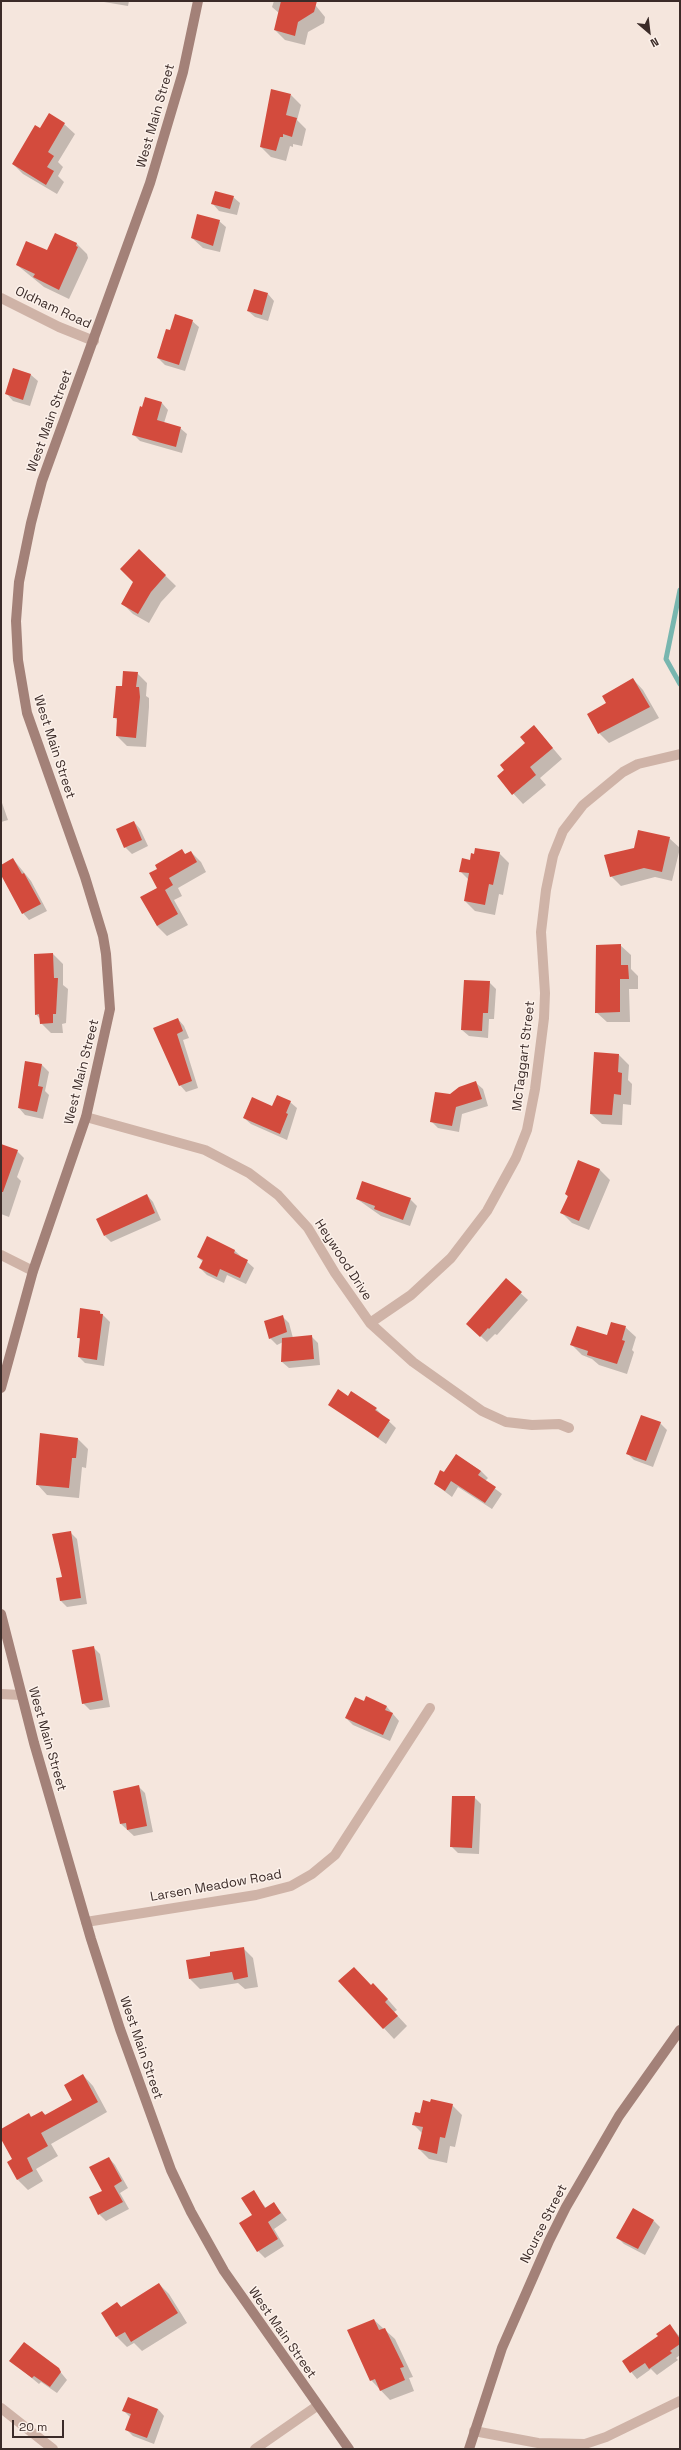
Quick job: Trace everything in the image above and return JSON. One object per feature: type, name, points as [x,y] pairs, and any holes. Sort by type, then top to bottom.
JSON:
[{"type":"street","name":"West Main Street","points":[[1,1388],[33,1271],[86,1116],[110,1009],[106,954],[85,877],[27,713],[18,660],[16,620],[22,563],[40,488],[67,408],[94,341],[117,270],[150,183],[183,72],[198,1]]},
{"type":"street","name":"Oldham Road","points":[[1,298],[59,327],[94,341]]},
{"type":"street","name":"McTaggart Street","points":[[370,1323],[420,1287],[451,1258],[487,1211],[516,1158],[527,1130],[535,1090],[544,1018],[545,993],[541,932],[545,897],[553,856],[562,831],[583,805],[623,772],[638,764],[680,754]]},
{"type":"street","name":"Heywood Drive","points":[[86,1116],[205,1150],[249,1173],[278,1195],[308,1228],[335,1273],[370,1323],[413,1362],[482,1411],[506,1422],[532,1425],[560,1424],[569,1428]]},
{"type":"street","points":[[1,1255],[33,1271]]},
{"type":"street","name":"West Main Street","points":[[1,1614],[21,1695],[86,1922],[122,2036],[172,2170],[190,2212],[244,2303],[349,2449]]},
{"type":"street","points":[[1,1694],[21,1695]]},
{"type":"street","name":"Larsen Meadow Road","points":[[86,1922],[256,1895],[291,1886],[312,1874],[335,1855],[430,1708]]},
{"type":"street","name":"Nourse Street","points":[[469,2449],[488,2385],[518,2308],[566,2207],[619,2116],[680,2030]]},
{"type":"street","points":[[474,2431],[538,2442],[585,2444],[613,2434],[680,2401]]},
{"type":"street","points":[[255,2449],[317,2406]]},
{"type":"street","points":[[1,2408],[53,2449]]},
{"type":"building","points":[[281,1],[317,1],[314,12],[298,22],[295,36],[274,30]]},
{"type":"building","points":[[271,89],[291,94],[286,115],[297,118],[292,137],[283,134],[283,137],[280,137],[276,151],[260,147]]},
{"type":"building","points":[[49,113],[65,123],[48,152],[54,156],[47,167],[54,171],[46,185],[12,164],[35,125],[40,128]]},
{"type":"building","points":[[215,191],[234,196],[230,209],[211,204]]},
{"type":"building","points":[[197,214],[220,220],[213,246],[191,238]]},
{"type":"building","points":[[55,233],[77,243],[76,246],[78,247],[59,290],[33,277],[35,274],[16,265],[26,241],[47,250]]},
{"type":"building","points":[[254,289],[268,293],[262,315],[247,311]]},
{"type":"building","points":[[175,314],[193,320],[179,365],[157,358],[166,329],[170,330]]},
{"type":"building","points":[[13,368],[31,374],[23,400],[5,394]]},
{"type":"building","points":[[145,397],[162,402],[157,420],[181,427],[176,447],[132,435],[140,406],[142,407]]},
{"type":"building","points":[[139,549],[166,575],[151,592],[138,614],[121,604],[133,582],[120,569]]},
{"type":"building","points":[[123,671],[138,672],[136,687],[139,687],[140,697],[136,738],[116,736],[117,718],[113,718],[116,686],[122,686]]},
{"type":"building","points":[[633,678],[650,707],[598,734],[587,714],[606,703],[602,696]]},
{"type":"building","points":[[534,725],[553,748],[530,767],[536,775],[512,795],[497,776],[504,770],[500,765],[525,743],[520,737]]},
{"type":"building","points":[[134,821],[142,840],[124,848],[116,829]]},
{"type":"building","points":[[638,830],[670,837],[662,872],[644,868],[610,877],[604,855],[634,848]]},
{"type":"building","points":[[475,848],[500,852],[493,885],[489,884],[485,905],[464,901],[469,873],[459,872],[462,858],[470,860],[471,853],[474,854]]},
{"type":"building","points":[[182,849],[185,854],[191,851],[197,862],[169,878],[173,885],[165,890],[178,914],[157,926],[140,897],[157,888],[149,873],[157,869],[155,865]]},
{"type":"building","points":[[13,858],[22,874],[24,873],[41,904],[22,914],[1,875],[1,865]]},
{"type":"building","points":[[621,944],[621,965],[628,965],[629,979],[620,979],[620,1012],[595,1013],[596,945]]},
{"type":"building","points":[[53,953],[54,978],[58,978],[56,1014],[53,1014],[53,1023],[40,1024],[39,1014],[35,1015],[34,954]]},
{"type":"building","points":[[464,980],[490,981],[488,1013],[483,1013],[482,1031],[461,1030]]},
{"type":"building","points":[[178,1018],[183,1031],[177,1034],[192,1081],[179,1086],[153,1028]]},
{"type":"building","points":[[594,1052],[619,1054],[618,1072],[622,1073],[621,1095],[614,1094],[612,1115],[590,1114]]},
{"type":"building","points":[[25,1061],[42,1064],[38,1086],[43,1087],[37,1112],[18,1108]]},
{"type":"building","points":[[476,1081],[482,1099],[456,1107],[452,1126],[430,1122],[435,1092],[450,1094],[459,1087]]},
{"type":"building","points":[[277,1095],[291,1101],[286,1113],[288,1114],[280,1134],[243,1118],[252,1097],[272,1106]]},
{"type":"building","points":[[1,1144],[18,1150],[3,1192],[1,1192]]},
{"type":"building","points":[[578,1160],[600,1169],[579,1221],[560,1213],[568,1196],[565,1194]]},
{"type":"building","points":[[362,1181],[411,1198],[403,1220],[374,1209],[375,1206],[356,1199]]},
{"type":"building","points":[[147,1194],[155,1213],[104,1236],[96,1219]]},
{"type":"building","points":[[207,1236],[235,1250],[234,1253],[248,1260],[240,1278],[220,1269],[217,1277],[199,1268],[203,1260],[197,1257]]},
{"type":"building","points":[[506,1278],[522,1292],[480,1337],[466,1324]]},
{"type":"building","points":[[80,1308],[100,1311],[100,1314],[103,1314],[97,1360],[78,1357],[80,1338],[77,1338]]},
{"type":"building","points":[[283,1315],[287,1332],[269,1339],[264,1321]]},
{"type":"building","points":[[611,1322],[626,1326],[622,1340],[625,1341],[617,1364],[587,1355],[588,1351],[570,1345],[577,1326],[607,1335]]},
{"type":"building","points":[[312,1335],[314,1359],[281,1362],[282,1338]]},
{"type":"building","points":[[338,1389],[348,1396],[351,1391],[377,1408],[375,1410],[390,1420],[378,1438],[328,1405]]},
{"type":"building","points":[[641,1415],[661,1422],[646,1461],[626,1454]]},
{"type":"building","points":[[40,1433],[78,1438],[76,1458],[72,1458],[69,1488],[36,1485]]},
{"type":"building","points":[[456,1454],[481,1471],[478,1475],[496,1487],[485,1503],[451,1481],[445,1491],[434,1484],[440,1470],[444,1472]]},
{"type":"building","points":[[71,1531],[81,1598],[60,1601],[56,1578],[62,1577],[52,1534]]},
{"type":"building","points":[[94,1646],[103,1700],[82,1704],[72,1650]]},
{"type":"building","points":[[366,1696],[387,1706],[385,1710],[393,1713],[383,1735],[345,1718],[355,1697],[364,1701]]},
{"type":"building","points":[[139,1785],[147,1826],[127,1830],[126,1823],[120,1824],[113,1791]]},
{"type":"building","points":[[452,1796],[475,1796],[472,1848],[450,1847]]},
{"type":"building","points":[[244,1947],[248,1977],[234,1980],[232,1972],[189,1979],[186,1960],[210,1956],[210,1952]]},
{"type":"building","points":[[354,1967],[371,1985],[373,1983],[388,1999],[385,2002],[398,2016],[383,2029],[338,1981]]},
{"type":"building","points":[[83,2074],[98,2102],[41,2133],[48,2146],[27,2158],[33,2171],[17,2180],[7,2162],[12,2159],[1,2139],[1,2129],[29,2113],[31,2117],[42,2111],[45,2115],[72,2100],[64,2085]]},
{"type":"building","points":[[431,2099],[453,2104],[445,2138],[440,2137],[437,2154],[418,2149],[423,2127],[412,2125],[415,2112],[420,2113],[423,2100],[430,2102]]},
{"type":"building","points":[[109,2157],[122,2181],[114,2186],[123,2202],[98,2215],[89,2197],[102,2191],[89,2167]]},
{"type":"building","points":[[254,2190],[265,2208],[274,2202],[281,2213],[268,2222],[278,2239],[257,2252],[239,2223],[252,2215],[241,2198]]},
{"type":"building","points":[[633,2208],[654,2220],[638,2249],[616,2238]]},
{"type":"building","points":[[159,2283],[178,2313],[131,2342],[125,2332],[116,2337],[101,2313],[117,2302],[121,2307]]},
{"type":"building","points":[[374,2319],[379,2330],[385,2328],[404,2367],[400,2368],[405,2380],[380,2391],[375,2379],[370,2381],[347,2330]]},
{"type":"building","points":[[670,2324],[680,2339],[680,2344],[670,2351],[672,2353],[649,2369],[645,2363],[630,2373],[622,2361],[658,2336],[656,2334]]},
{"type":"building","points":[[24,2342],[59,2368],[61,2372],[50,2387],[34,2376],[32,2378],[9,2361]]},
{"type":"building","points":[[128,2397],[158,2409],[147,2438],[125,2430],[131,2414],[122,2411]]},
{"type":"waterway","points":[[680,590],[666,659],[680,684]]}]
